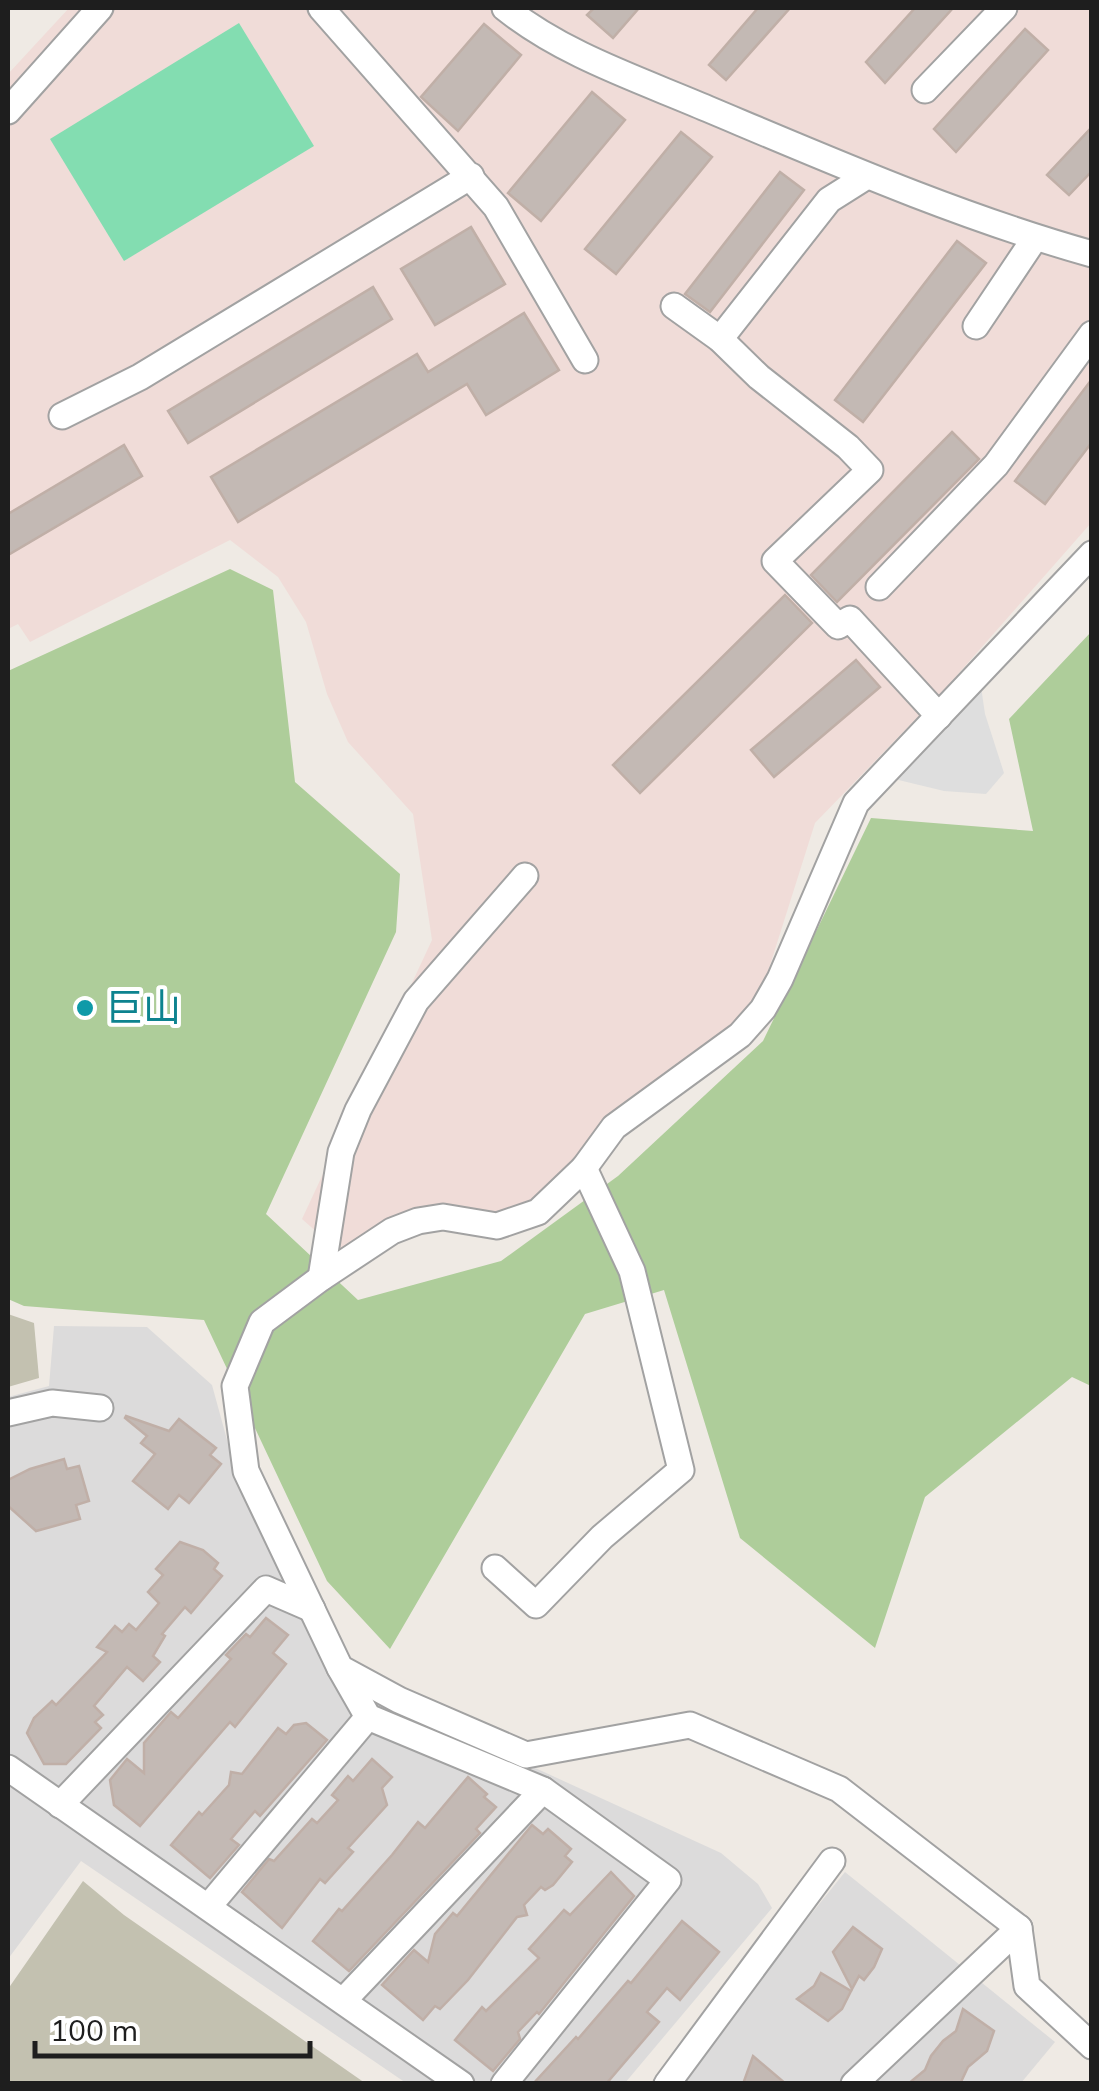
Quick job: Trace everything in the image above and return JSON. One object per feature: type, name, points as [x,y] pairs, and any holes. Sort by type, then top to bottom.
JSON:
[{"type":"street","points":[[8,111],[100,8]]},
{"type":"street","points":[[321,8],[496,206],[585,360]]},
{"type":"street","points":[[505,8],[554,44],[867,176],[1035,238],[1092,254]]},
{"type":"street","points":[[925,90],[1004,8]]},
{"type":"street","points":[[62,416],[140,377],[471,176]]},
{"type":"street","points":[[720,339],[829,200],[867,176]]},
{"type":"street","points":[[976,326],[1035,238]]},
{"type":"street","points":[[674,306],[720,339],[870,470],[775,561],[838,626],[850,620],[939,716]]},
{"type":"street","points":[[879,587],[996,465],[1092,334]]},
{"type":"street","points":[[504,2084],[668,1880],[543,1790],[368,1717],[340,1668],[246,1471],[235,1386],[262,1322],[320,1278],[392,1231],[418,1220],[443,1217],[497,1226],[538,1212],[584,1168],[614,1126],[715,1054],[764,1010],[856,803],[1092,554]]},
{"type":"street","points":[[320,1278],[341,1152],[358,1110],[416,1000],[525,876]]},
{"type":"street","points":[[495,1568],[536,1605],[602,1537],[680,1470],[632,1271],[584,1168]]},
{"type":"street","points":[[8,1413],[52,1404],[100,1408]]},
{"type":"street","points":[[60,1805],[266,1589],[312,1608]]},
{"type":"street","points":[[340,1668],[399,1700],[526,1755],[690,1725],[839,1790],[1018,1928],[1027,1986],[1092,2046]]},
{"type":"street","points":[[208,1907],[368,1717]]},
{"type":"street","points":[[8,1768],[460,2084]]},
{"type":"street","points":[[342,2001],[543,1790]]},
{"type":"street","points":[[667,2084],[832,1861]]},
{"type":"street","points":[[854,2084],[1018,1928]]},
{"type":"shaded area","points":[[69,8],[1091,8],[1091,523],[944,690],[815,823],[759,1000],[737,1022],[641,1096],[607,1116],[553,1187],[525,1208],[501,1215],[443,1210],[387,1219],[351,1248],[336,1249],[302,1219],[432,940],[413,814],[348,742],[327,694],[306,622],[278,577],[230,540],[30,642],[18,624],[8,629],[8,74]]},
{"type":"shaded area","points":[[979,673],[985,714],[1004,773],[986,794],[944,791],[882,776]]},
{"type":"shaded area","points":[[8,1314],[34,1323],[39,1378],[8,1387]]},
{"type":"shaded area","points":[[54,1326],[147,1327],[212,1385],[241,1491],[295,1591],[346,1666],[404,1708],[721,1853],[758,1884],[772,1908],[625,2083],[406,2083],[81,1861],[8,1959],[8,1397],[49,1386]]},
{"type":"shaded area","points":[[845,1872],[1055,2042],[1021,2083],[674,2084]]},
{"type":"shaded area","points":[[83,1881],[124,1915],[365,2083],[8,2083],[8,1989]]},
{"type":"green space","points":[[239,23],[314,146],[124,261],[50,139]]},
{"type":"green space","points":[[230,569],[273,590],[295,782],[400,874],[396,932],[266,1214],[358,1300],[501,1261],[618,1176],[763,1041],[871,818],[1033,831],[1009,719],[1091,632],[1091,1386],[1072,1377],[925,1497],[875,1648],[740,1538],[664,1290],[585,1314],[390,1649],[327,1581],[204,1320],[24,1306],[8,1299],[8,671]]},
{"type":"building","points":[[594,8],[639,8],[613,38],[587,15]]},
{"type":"building","points":[[758,8],[790,8],[726,80],[709,65]]},
{"type":"building","points":[[915,8],[953,8],[885,83],[866,62]]},
{"type":"building","points":[[484,24],[521,55],[458,131],[421,97]]},
{"type":"building","points":[[1025,29],[1048,50],[956,152],[934,129]]},
{"type":"building","points":[[592,92],[625,120],[541,221],[508,193]]},
{"type":"building","points":[[1092,127],[1092,171],[1069,195],[1047,175]]},
{"type":"building","points":[[681,132],[712,157],[616,274],[585,249]]},
{"type":"building","points":[[780,172],[804,190],[710,312],[685,294]]},
{"type":"building","points":[[471,227],[505,284],[435,325],[401,269]]},
{"type":"building","points":[[957,241],[986,263],[863,422],[835,400]]},
{"type":"building","points":[[373,287],[392,319],[188,443],[168,411]]},
{"type":"building","points":[[524,313],[559,370],[486,415],[467,384],[238,522],[211,477],[417,354],[428,372]]},
{"type":"building","points":[[1092,379],[1092,442],[1045,504],[1015,481]]},
{"type":"building","points":[[952,432],[979,459],[837,602],[811,575]]},
{"type":"building","points":[[124,445],[142,476],[8,555],[8,514]]},
{"type":"building","points":[[785,595],[812,623],[640,793],[613,765]]},
{"type":"building","points":[[856,660],[880,687],[774,777],[751,750]]},
{"type":"building","points":[[126,1416],[169,1431],[179,1419],[216,1448],[210,1455],[221,1464],[189,1503],[179,1495],[168,1509],[133,1481],[155,1454],[141,1443],[147,1436]]},
{"type":"building","points":[[64,1459],[67,1469],[79,1466],[89,1501],[76,1505],[80,1519],[36,1531],[8,1506],[8,1480]]},
{"type":"building","points":[[180,1542],[203,1550],[218,1563],[214,1569],[222,1576],[191,1613],[185,1607],[162,1634],[165,1636],[153,1656],[160,1662],[143,1681],[127,1667],[94,1706],[103,1715],[95,1722],[101,1728],[66,1764],[44,1764],[27,1733],[34,1718],[52,1701],[56,1705],[107,1652],[97,1647],[115,1626],[122,1632],[129,1624],[136,1630],[159,1603],[148,1592],[163,1575],[156,1569]]},
{"type":"building","points":[[266,1618],[288,1635],[273,1653],[286,1664],[235,1727],[230,1722],[140,1826],[114,1805],[110,1780],[127,1759],[144,1773],[144,1743],[171,1712],[178,1718],[231,1659],[226,1655],[246,1634],[250,1637]]},
{"type":"building","points":[[306,1723],[327,1740],[260,1816],[255,1811],[231,1839],[239,1845],[210,1878],[171,1845],[229,1785],[231,1772],[242,1774],[278,1728],[286,1734],[294,1725]]},
{"type":"building","points":[[372,1759],[392,1777],[382,1788],[387,1805],[348,1848],[353,1852],[325,1883],[320,1879],[282,1928],[242,1892],[269,1859],[274,1861],[312,1819],[317,1823],[338,1800],[332,1795],[348,1776],[353,1781]]},
{"type":"building","points":[[468,1777],[496,1807],[476,1829],[480,1833],[349,1971],[313,1941],[418,1822],[425,1828]]},
{"type":"building","points":[[532,1825],[543,1834],[548,1829],[571,1849],[565,1856],[572,1862],[553,1885],[545,1890],[541,1887],[524,1905],[527,1915],[517,1917],[468,1980],[440,2009],[435,2006],[423,2020],[382,1985],[414,1950],[428,1962],[435,1934],[453,1913],[457,1916]]},
{"type":"building","points":[[611,1872],[634,1896],[539,2014],[518,2032],[520,2039],[493,2071],[455,2040],[482,2007],[486,2011],[539,1958],[529,1949],[564,1910],[570,1915]]},
{"type":"building","points":[[682,1921],[719,1952],[680,2000],[667,1988],[647,2012],[659,2022],[606,2084],[533,2084],[628,1981],[631,1983]]},
{"type":"building","points":[[853,1927],[882,1949],[874,1967],[864,1980],[859,1976],[852,1989],[833,1952]]},
{"type":"building","points":[[821,1973],[851,1991],[842,2009],[828,2021],[797,1999],[814,1986]]},
{"type":"building","points":[[963,2009],[994,2031],[987,2051],[968,2067],[960,2084],[908,2084],[925,2070],[931,2056],[956,2031]]},
{"type":"building","points":[[753,2056],[786,2084],[743,2084]]},
{"type":"place","name":"巨山","points":[[85,1008]]}]
